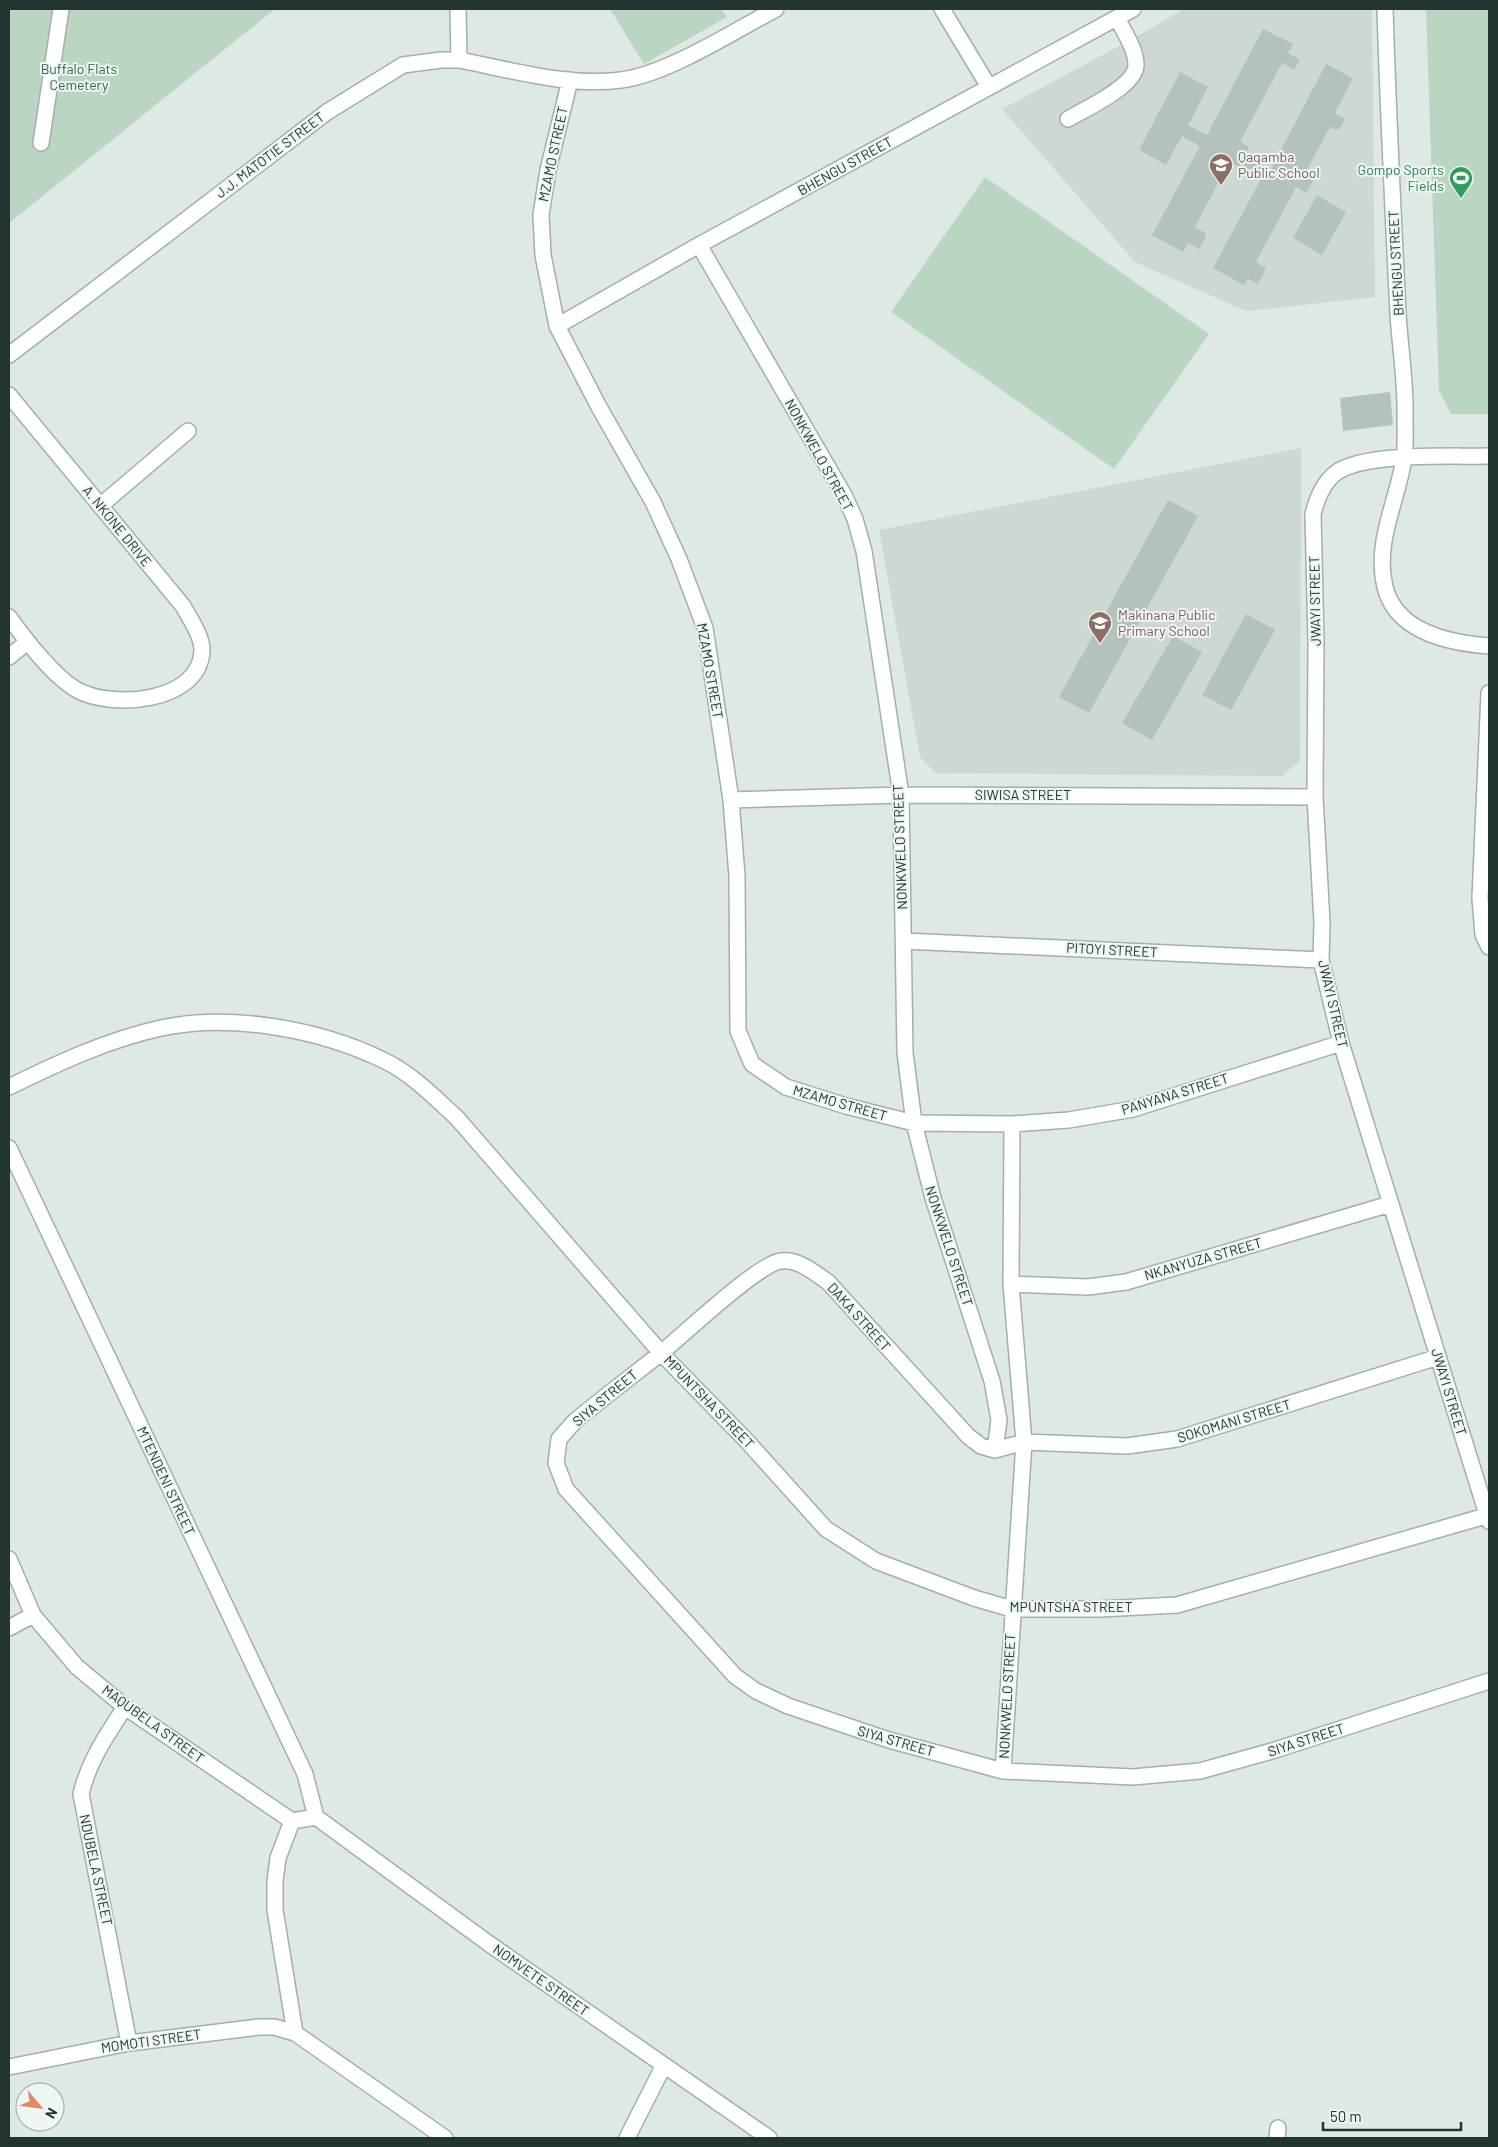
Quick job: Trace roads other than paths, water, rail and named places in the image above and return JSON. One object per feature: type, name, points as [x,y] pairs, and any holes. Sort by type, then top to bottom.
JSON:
[{"type":"street","points":[[41,143],[61,9]]},
{"type":"street","points":[[458,9],[459,60]]},
{"type":"street","name":"J.J. MATOTIE STREET","points":[[9,355],[326,112],[403,65],[441,60],[459,60],[570,80],[622,80],[657,70],[776,9]]},
{"type":"street","points":[[942,9],[989,87]]},
{"type":"street","name":"BHENGU STREET","points":[[557,326],[699,245],[1133,9]]},
{"type":"street","name":"BHENGU STREET","points":[[1385,9],[1398,318],[1406,415],[1404,458],[1386,524],[1383,568],[1385,588],[1399,615],[1417,628],[1445,638],[1489,646]]},
{"type":"street","points":[[1068,119],[1120,88],[1134,73],[1136,62],[1117,18]]},
{"type":"street","name":"MZAMO STREET","points":[[570,80],[548,170],[541,215],[543,255],[557,326],[599,407],[653,502],[679,560],[705,628],[731,800],[737,876],[738,1031],[752,1064],[786,1087],[846,1106],[914,1123]]},
{"type":"street","name":"NONKWELO STREET","points":[[699,245],[839,487],[855,519],[864,551],[901,795],[905,1053],[914,1123],[933,1198],[992,1381],[999,1420],[995,1450]]},
{"type":"street","name":"A. NKONE DRIVE","points":[[9,395],[183,606],[198,635],[203,650],[198,668],[183,683],[159,696],[134,700],[105,699],[76,689],[27,642]]},
{"type":"street","points":[[100,506],[188,431]]},
{"type":"street","points":[[1404,458],[1489,456]]},
{"type":"street","name":"JWAYI STREET","points":[[1404,458],[1355,463],[1336,473],[1317,497],[1313,514],[1316,643],[1315,797],[1322,922],[1321,960],[1341,1044],[1489,1517]]},
{"type":"street","points":[[9,617],[27,642],[9,657]]},
{"type":"street","points":[[1489,693],[1480,898],[1483,935],[1489,947]]},
{"type":"street","name":"SIWISA STREET","points":[[731,800],[901,795],[1315,797]]},
{"type":"street","name":"PITOYI STREET","points":[[904,941],[1321,960]]},
{"type":"street","name":"MPUNTSHA STREET","points":[[9,1087],[94,1048],[162,1028],[215,1022],[263,1026],[317,1035],[384,1060],[421,1084],[457,1118],[661,1353],[745,1439],[826,1529],[876,1561],[974,1598],[1012,1609],[1100,1609],[1177,1605],[1489,1517]]},
{"type":"street","name":"PANYANA STREET","points":[[914,1123],[1012,1124],[1069,1120],[1133,1109],[1341,1044]]},
{"type":"street","name":"NONKWELO STREET","points":[[1003,1771],[1024,1442],[1011,1284],[1012,1124]]},
{"type":"street","name":"MTENDENI STREET","points":[[9,1148],[301,1765],[316,1817]]},
{"type":"street","name":"NKANYUZA STREET","points":[[1011,1284],[1088,1287],[1126,1282],[1390,1204]]},
{"type":"street","name":"DAKA STREET","points":[[661,1353],[740,1286],[771,1263],[792,1261],[805,1266],[828,1282],[968,1436],[981,1446],[995,1450]]},
{"type":"street","name":"SIYA STREET","points":[[661,1353],[575,1421],[559,1439],[556,1463],[566,1489],[735,1676],[756,1691],[788,1706],[889,1740],[1003,1771],[1133,1777],[1200,1771],[1272,1751],[1489,1681]]},
{"type":"street","name":"SOKOMANI STREET","points":[[1024,1442],[1127,1446],[1177,1439],[1438,1357]]},
{"type":"street","points":[[995,1450],[1024,1442]]},
{"type":"street","name":"MAQUBELA STREET","points":[[9,1559],[33,1615],[77,1667],[125,1707],[292,1821]]},
{"type":"street","points":[[9,1628],[33,1615]]},
{"type":"street","name":"NDUBELA STREET","points":[[125,1707],[95,1754],[85,1774],[81,1794],[129,2043]]},
{"type":"street","points":[[295,2032],[275,1910],[275,1881],[278,1858],[292,1821],[316,1817]]},
{"type":"street","name":"NOMVETE STREET","points":[[316,1817],[488,1943],[769,2138]]},
{"type":"street","name":"MOMOTI STREET","points":[[9,2067],[129,2043],[259,2027],[274,2027],[295,2032],[446,2138]]},
{"type":"street","points":[[627,2138],[664,2065]]},
{"type":"place","name":"Qaqamba Public School","points":[[1221,186]]},
{"type":"place","name":"Gompo Sports Fields","points":[[1461,199]]},
{"type":"place","name":"Makinana Public Primary School","points":[[1100,644]]},
{"type":"park label","name":"Buffalo Flats Cemetery","points":[[79,78]]}]
